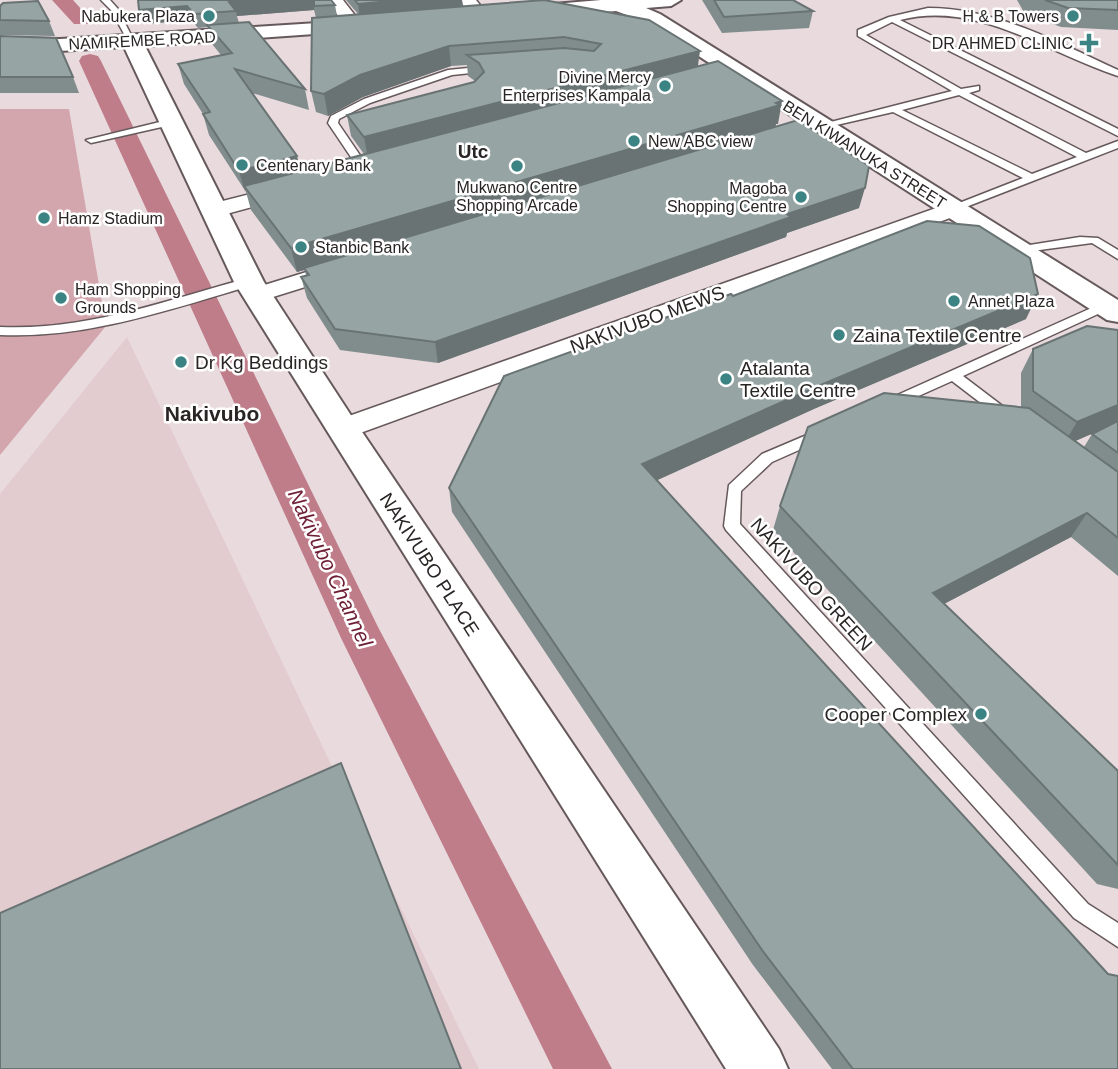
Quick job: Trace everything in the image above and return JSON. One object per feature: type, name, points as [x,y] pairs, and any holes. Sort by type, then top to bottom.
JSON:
[{"type":"main road","points":[[453,19],[488,11],[671,0]]},
{"type":"main road","name":"BEN KIWANUKA STREET","points":[[614,2],[653,18],[1112,309]]},
{"type":"main road","name":"NAMIREMBE ROAD","points":[[0,44],[60,45],[384,25]]},
{"type":"main road","name":"NAKIVUBO PLACE","points":[[132,41],[253,288],[759,1069]]},
{"type":"street","points":[[334,0],[356,27]]},
{"type":"street","points":[[707,77],[733,70]]},
{"type":"street","points":[[791,132],[820,125]]},
{"type":"street","points":[[340,176],[372,168]]},
{"type":"street","points":[[215,210],[303,187]]},
{"type":"street","name":"NAKIVUBO MEWS","points":[[342,429],[953,209]]},
{"type":"street","points":[[253,288],[357,264]]},
{"type":"lane","points":[[105,0],[114,9],[132,41]]},
{"type":"lane","points":[[1085,157],[960,92],[861,33],[892,19],[927,10],[961,12],[1001,23],[1118,72]]},
{"type":"lane","points":[[892,19],[1118,133]]},
{"type":"lane","points":[[372,168],[340,134],[333,123],[334,118],[367,101],[451,72],[506,68]]},
{"type":"lane","points":[[451,72],[468,83]]},
{"type":"lane","points":[[820,125],[976,88]]},
{"type":"lane","points":[[894,109],[1031,178]]},
{"type":"lane","points":[[91,140],[172,122]]},
{"type":"lane","points":[[340,134],[353,130]]},
{"type":"lane","points":[[953,209],[1118,144]]},
{"type":"lane","points":[[1017,250],[1094,240],[1118,254]]},
{"type":"lane","points":[[0,331],[17,333],[75,326],[213,292],[253,288]]},
{"type":"lane","points":[[867,414],[1112,309]]},
{"type":"lane","points":[[955,376],[1019,425]]},
{"type":"lane","name":"NAKIVUBO GREEN","points":[[842,425],[767,458],[734,489],[732,526],[1081,911],[1118,936]]},
{"type":"shaded area","name":"Hamz Stadium","points":[[0,109],[69,109],[106,326],[0,455]]},
{"type":"shaded area","points":[[127,337],[479,1069],[0,1069],[0,494]]},
{"type":"building","points":[[138,0],[257,0],[229,2],[236,11],[194,14],[187,6],[139,10]]},
{"type":"building","points":[[314,0],[331,0],[335,5],[314,6]]},
{"type":"building","points":[[355,0],[402,0],[358,4]]},
{"type":"building","points":[[544,0],[649,20],[700,51],[364,137],[347,115],[474,82],[484,72],[479,63],[467,55],[564,48],[594,51],[601,44],[564,37],[449,46],[360,75],[324,94],[311,91],[312,18]]},
{"type":"building","points":[[714,0],[793,0],[813,11],[724,17]]},
{"type":"building","points":[[1045,0],[1118,0],[1118,10],[1068,8]]},
{"type":"building","points":[[38,1],[49,21],[0,20],[0,6],[3,3]]},
{"type":"building","points":[[249,22],[305,89],[235,69],[297,156],[239,171],[203,114],[210,112],[178,64],[232,53],[207,25]]},
{"type":"building","points":[[0,36],[56,38],[73,77],[0,77]]},
{"type":"building","name":"Mukwano Centre Shopping Arcade","points":[[718,61],[782,101],[776,103],[780,105],[291,248],[244,186]]},
{"type":"building","points":[[798,120],[869,166],[865,188],[787,214],[791,217],[435,342],[335,329],[301,277],[309,275],[304,268]]},
{"type":"building","points":[[927,221],[979,226],[1030,258],[1038,294],[823,384],[642,464],[1108,974],[1118,976],[1118,1069],[853,1069],[762,950],[449,488],[504,376],[731,294],[733,296]]},
{"type":"building","points":[[1087,326],[1118,330],[1118,405],[1077,422],[1033,391],[1033,349]]},
{"type":"building","points":[[884,393],[1029,408],[1118,472],[1118,538],[1087,513],[933,593],[1118,771],[1118,865],[780,506],[808,427]]},
{"type":"building","points":[[1118,421],[1118,453],[1092,434]]},
{"type":"building","points":[[341,763],[461,1069],[0,1069],[0,913]]},
{"type":"waterway","name":"Nakivubo Channel","points":[[62,0],[81,20]]},
{"type":"waterway","name":"Nakivubo Channel","points":[[90,61],[362,638],[583,1069]]},
{"type":"place","name":"Nabukera Plaza","points":[[209,16]]},
{"type":"place","name":"H & B Towers","points":[[1073,16]]},
{"type":"place","name":"DR AHMED CLINIC","points":[[1089,43]]},
{"type":"place","name":"Divine Mercy Enterprises Kampala","points":[[665,86]]},
{"type":"place","name":"New ABC view","points":[[634,141]]},
{"type":"place","name":"Centenary Bank","points":[[242,165]]},
{"type":"place","name":"Mukwano Centre Shopping Arcade","points":[[517,166]]},
{"type":"place","name":"Magoba Shopping Centre","points":[[801,197]]},
{"type":"place","name":"Hamz Stadium","points":[[44,218]]},
{"type":"place","name":"Stanbic Bank","points":[[301,247]]},
{"type":"place","name":"Ham Shopping Grounds","points":[[61,298]]},
{"type":"place","name":"Annet Plaza","points":[[954,301]]},
{"type":"place","name":"Zaina Textile Centre","points":[[839,335]]},
{"type":"place","name":"Dr Kg Beddings","points":[[181,362]]},
{"type":"place","name":"Atalanta Textile Centre","points":[[726,379]]},
{"type":"place","name":"Cooper Complex","points":[[981,714]]},
{"type":"district","name":"Utc","points":[[473,151]]},
{"type":"district","name":"Nakivubo","points":[[212,414]]}]
